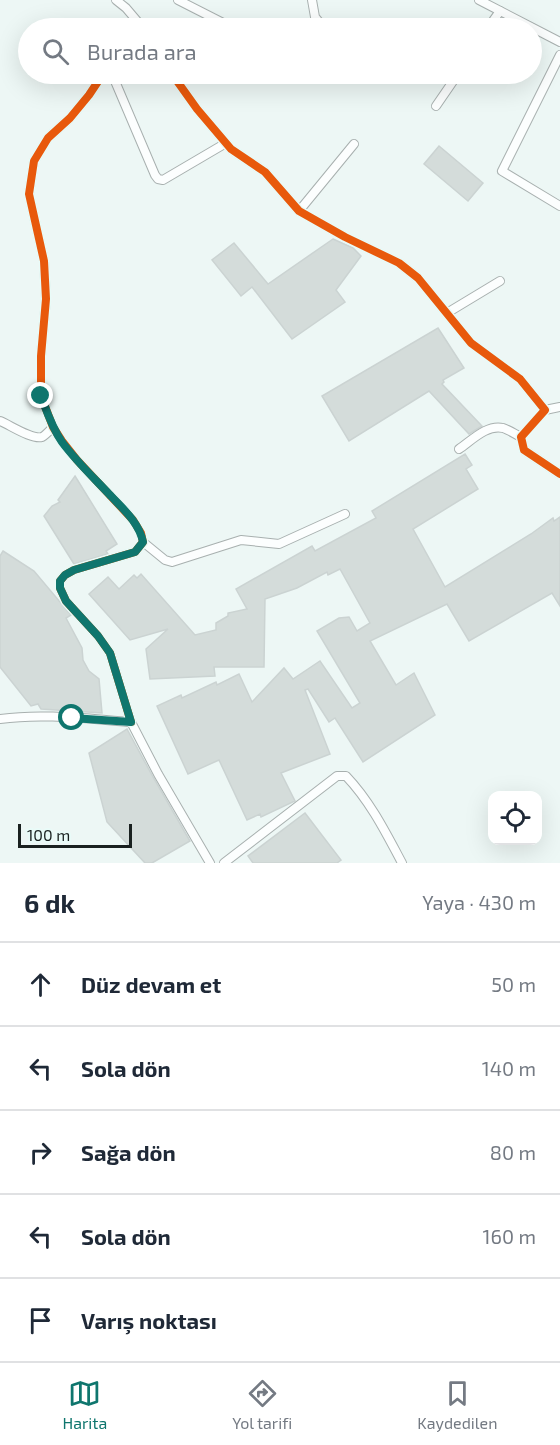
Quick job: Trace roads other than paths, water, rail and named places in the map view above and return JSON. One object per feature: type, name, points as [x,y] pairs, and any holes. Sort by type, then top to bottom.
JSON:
[{"type":"street","points":[[116,0],[135,18]]},
{"type":"street","points":[[178,0],[213,18]]},
{"type":"street","points":[[312,0],[316,18]]},
{"type":"street","points":[[479,0],[514,18]]},
{"type":"street","points":[[495,18],[500,11]]},
{"type":"street","points":[[542,33],[560,42]]},
{"type":"street","points":[[560,55],[502,171],[560,206]]},
{"type":"street","points":[[96,84],[70,118],[48,138],[34,161],[29,194],[44,261],[46,299],[40,356],[41,396],[53,427],[77,460],[133,520],[141,533],[143,542],[165,560],[172,562],[241,540],[279,544],[345,514]]},
{"type":"street","points":[[116,84],[158,179],[163,180],[226,143]]},
{"type":"street","points":[[179,84],[231,149],[265,172],[299,211],[345,237],[399,263],[418,278],[471,343],[520,379],[545,410]]},
{"type":"street","points":[[436,106],[451,84]]},
{"type":"street","points":[[299,211],[354,144]]},
{"type":"street","points":[[447,314],[500,281]]},
{"type":"street","points":[[521,437],[545,410],[560,407]]},
{"type":"street","points":[[0,421],[37,438],[44,437],[53,427]]},
{"type":"street","points":[[459,450],[484,431],[491,428],[504,428],[521,437],[524,450],[560,474]]},
{"type":"street","points":[[143,542],[135,552],[74,570],[60,581],[60,588],[66,601],[98,636],[110,653],[131,722],[158,774],[210,863]]},
{"type":"street","points":[[0,719],[72,718],[131,722]]},
{"type":"street","points":[[224,863],[337,776],[346,776],[380,821],[402,863]]}]
